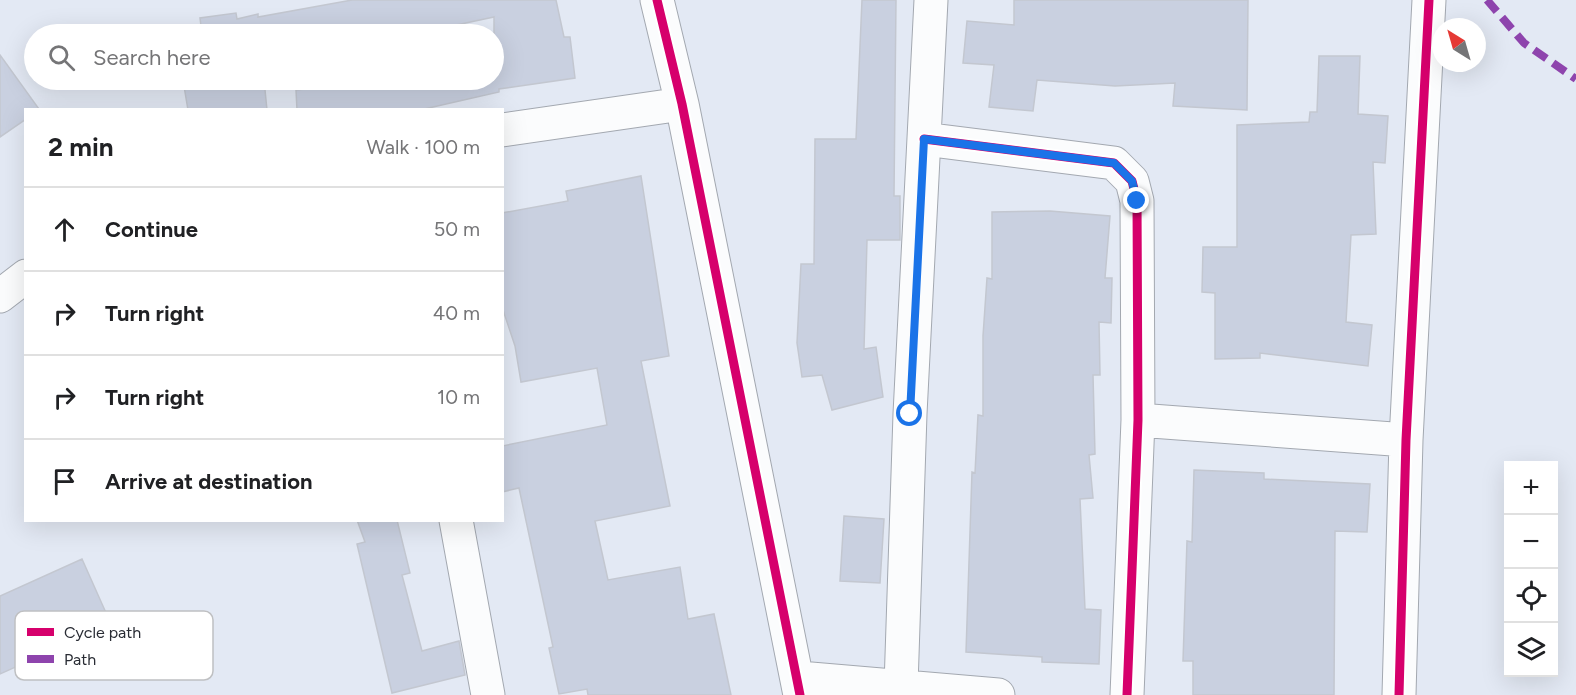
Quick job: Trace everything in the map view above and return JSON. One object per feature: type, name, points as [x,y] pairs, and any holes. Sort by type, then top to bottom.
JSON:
[{"type":"street","points":[[657,0],[682,104],[799,687],[901,686],[998,695]]},
{"type":"street","points":[[901,686],[910,414],[931,0]]},
{"type":"street","points":[[1399,695],[1406,440],[1429,0]]},
{"type":"street","points":[[504,130],[682,104]]},
{"type":"street","points":[[924,139],[1114,163],[1132,181],[1137,201],[1138,420],[1127,695]]},
{"type":"street","points":[[0,296],[24,278]]},
{"type":"street","points":[[1138,420],[1406,440]]},
{"type":"street","points":[[456,522],[488,695]]},
{"type":"building","points":[[352,0],[556,0],[564,37],[570,37],[575,78],[504,88],[504,24],[494,24],[494,17],[461,24],[201,24],[200,18],[236,13],[237,19],[258,14],[258,17]]},
{"type":"building","points":[[862,0],[896,0],[894,196],[900,196],[900,240],[867,240],[864,349],[876,347],[883,397],[832,410],[822,375],[802,377],[797,343],[801,264],[814,264],[815,139],[856,139]]},
{"type":"building","points":[[1014,0],[1248,0],[1247,110],[1173,106],[1175,83],[1115,86],[1037,80],[1033,111],[989,107],[994,65],[963,63],[967,21],[1014,25]]},
{"type":"building","points":[[0,55],[38,108],[24,108],[24,120],[0,137]]},
{"type":"building","points":[[1319,56],[1360,56],[1358,114],[1388,116],[1385,163],[1373,162],[1376,234],[1351,235],[1346,322],[1372,325],[1368,366],[1260,353],[1260,358],[1215,359],[1215,293],[1202,292],[1203,247],[1237,247],[1237,125],[1309,122],[1310,112],[1317,112]]},
{"type":"building","points":[[185,90],[265,90],[267,108],[188,108]]},
{"type":"building","points":[[296,90],[499,90],[499,92],[429,108],[297,108]]},
{"type":"building","points":[[641,176],[669,356],[641,361],[670,506],[595,521],[608,580],[680,567],[688,619],[714,614],[731,695],[588,695],[587,689],[559,694],[549,648],[553,647],[519,488],[504,492],[504,446],[607,425],[597,368],[521,382],[515,346],[504,313],[504,213],[568,201],[566,191]]},
{"type":"building","points":[[1050,211],[1110,216],[1105,278],[1112,278],[1111,323],[1099,322],[1100,375],[1093,375],[1095,454],[1089,455],[1093,498],[1080,499],[1085,609],[1101,610],[1099,664],[1042,662],[1042,657],[966,652],[972,472],[975,473],[978,415],[983,416],[983,336],[987,278],[992,279],[992,212]]},
{"type":"building","points":[[1194,470],[1264,473],[1264,479],[1370,484],[1367,532],[1335,531],[1334,695],[1193,695],[1193,661],[1183,661],[1187,541],[1192,542]]},
{"type":"building","points":[[844,516],[884,519],[880,583],[840,581]]},
{"type":"building","points":[[358,522],[397,522],[410,573],[402,575],[422,651],[459,641],[465,675],[392,693],[357,544],[365,542]]},
{"type":"building","points":[[82,559],[105,611],[15,611],[15,667],[0,674],[0,596]]},
{"type":"marked path","points":[[1487,0],[1524,43],[1576,79]]},
{"type":"cycle path","points":[[657,0],[682,104],[800,695]]},
{"type":"cycle path","points":[[1399,695],[1406,440],[1429,0]]},
{"type":"cycle path","points":[[924,139],[1114,163],[1132,181],[1137,201],[1138,420],[1127,695]]},
{"type":"route","points":[[910,414],[924,139],[1114,163],[1132,181],[1137,201]]}]
